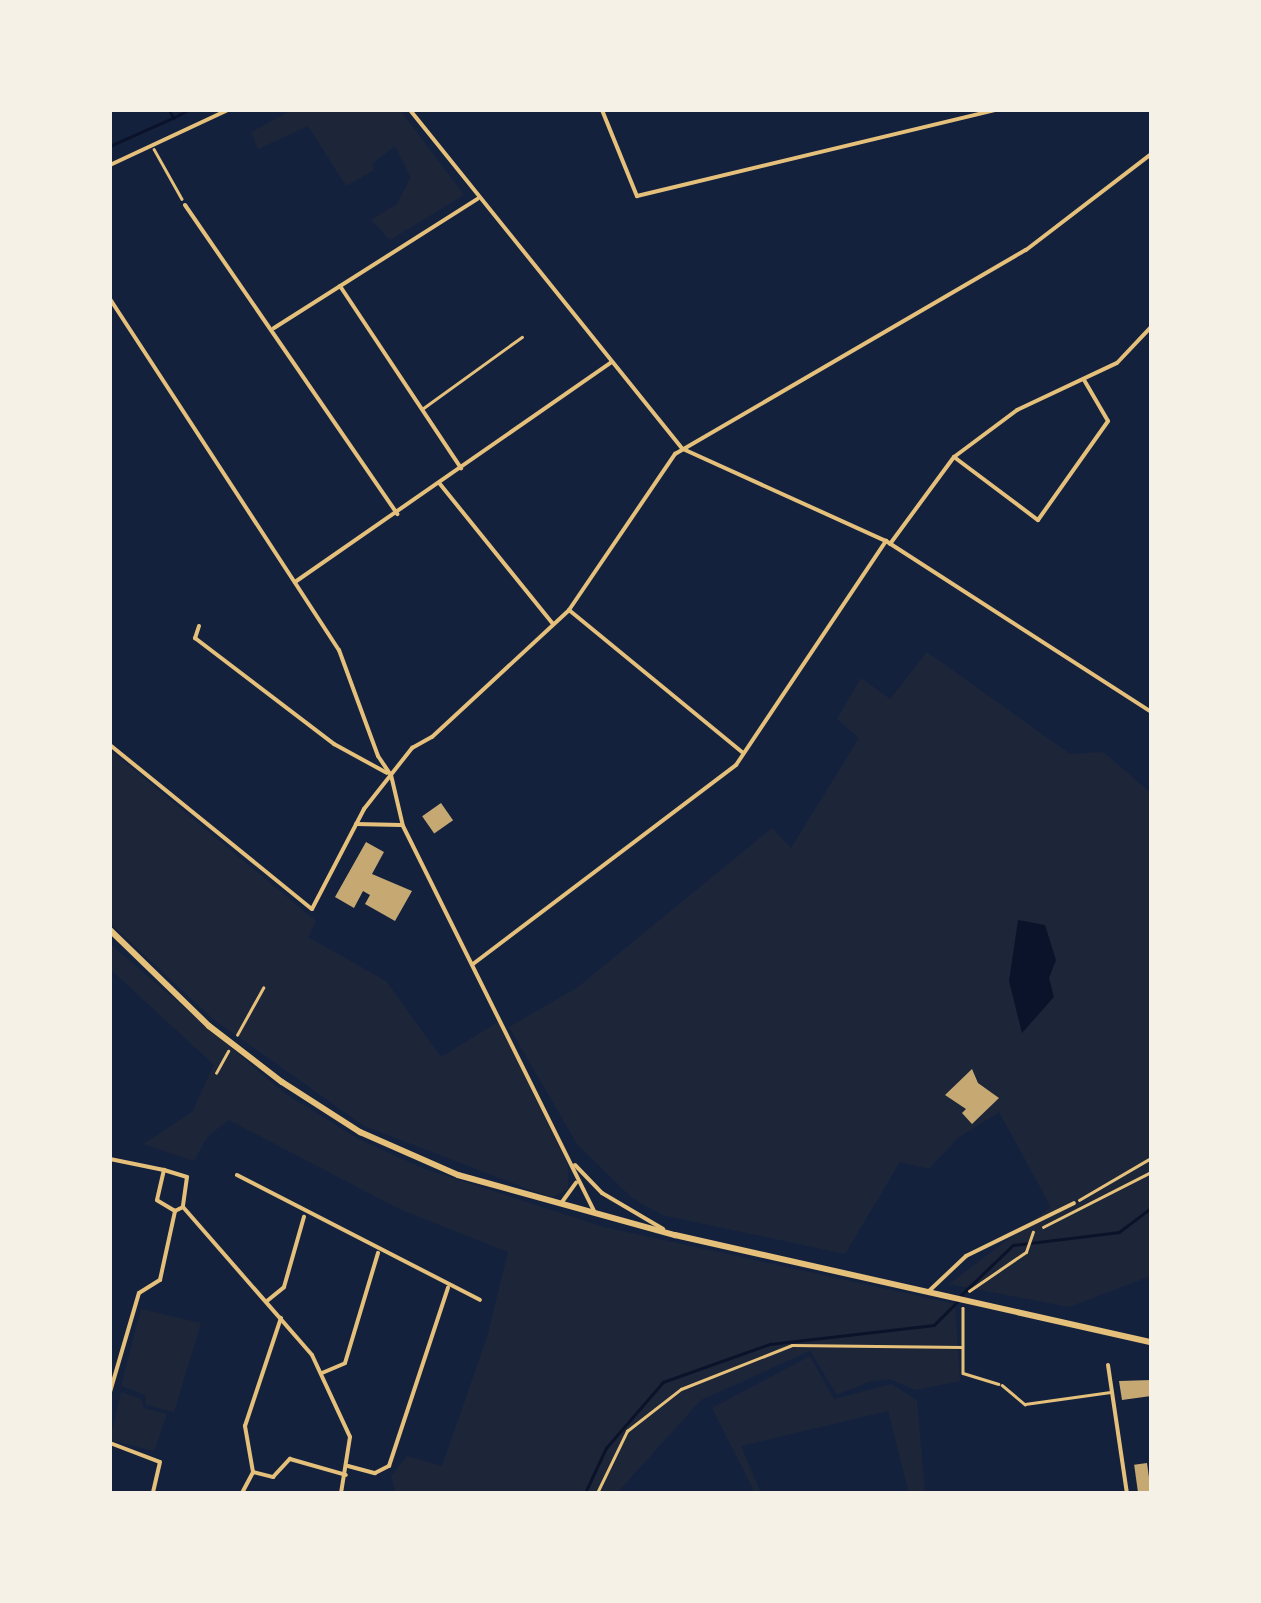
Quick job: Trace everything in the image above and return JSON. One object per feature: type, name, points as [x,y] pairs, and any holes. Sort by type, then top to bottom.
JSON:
[{"type":"main road","points":[[110,930],[209,1026],[320,1109],[425,1161],[544,1202],[674,1235],[1151,1342]]},
{"type":"street","points":[[110,165],[228,110]]},
{"type":"street","points":[[410,110],[477,198],[683,449],[888,542],[1095,672],[1151,712]]},
{"type":"street","points":[[602,110],[637,196],[996,110]]},
{"type":"street","points":[[110,744],[312,910],[356,824],[412,748],[432,738],[569,610],[683,449],[1026,250],[1151,154]]},
{"type":"street","points":[[274,328],[477,198]]},
{"type":"street","points":[[186,205],[274,328],[396,514]]},
{"type":"street","points":[[340,286],[461,468]]},
{"type":"street","points":[[110,300],[338,650],[378,756],[392,775],[403,826],[572,1161],[589,1206],[606,1218]]},
{"type":"street","points":[[473,964],[745,754],[888,542],[954,457],[1017,410],[1116,363],[1151,328],[1151,320]]},
{"type":"street","points":[[295,582],[611,362]]},
{"type":"street","points":[[954,457],[1038,520],[1108,421],[1083,378]]},
{"type":"street","points":[[440,484],[553,624]]},
{"type":"street","points":[[569,610],[745,754]]},
{"type":"street","points":[[200,626],[195,638],[334,744],[392,775]]},
{"type":"street","points":[[356,824],[403,826]]},
{"type":"street","points":[[110,1160],[164,1170],[189,1180],[183,1207],[175,1212],[160,1280],[139,1293],[110,1392]]},
{"type":"street","points":[[572,1161],[602,1193],[674,1235]]},
{"type":"street","points":[[164,1170],[157,1200],[175,1212]]},
{"type":"street","points":[[236,1174],[304,1215],[480,1300]]},
{"type":"street","points":[[544,1202],[569,1198],[576,1178]]},
{"type":"street","points":[[929,1291],[966,1256],[1074,1203]]},
{"type":"street","points":[[183,1207],[281,1318],[322,1374],[350,1437],[341,1493]]},
{"type":"street","points":[[267,1302],[284,1287],[304,1215]]},
{"type":"street","points":[[322,1374],[345,1362],[378,1253]]},
{"type":"street","points":[[348,1466],[376,1473],[388,1466],[448,1287]]},
{"type":"street","points":[[242,1493],[253,1472],[244,1426],[281,1318]]},
{"type":"street","points":[[1108,1364],[1127,1493]]},
{"type":"street","points":[[110,1444],[160,1462],[153,1493]]},
{"type":"street","points":[[253,1472],[273,1476],[290,1459],[346,1474]]},
{"type":"lane","points":[[422,410],[522,338]]},
{"type":"lane","points":[[1002,1385],[1024,1404],[1112,1392]]},
{"type":"path","points":[[153,148],[186,205]]},
{"type":"path","points":[[216,1074],[263,988]]},
{"type":"path","points":[[1074,1203],[1151,1158]]},
{"type":"path","points":[[973,1283],[1026,1252],[1033,1231],[1151,1172]]},
{"type":"path","points":[[963,1312],[963,1373],[1002,1385]]},
{"type":"path","points":[[596,1493],[626,1431],[680,1388],[792,1345],[962,1347]]},
{"type":"shaded area","points":[[292,110],[400,110],[464,195],[390,240],[371,220],[397,204],[411,177],[395,146],[372,164],[374,170],[346,186],[308,126],[258,149],[251,132]]},
{"type":"shaded area","points":[[927,652],[1070,754],[1103,752],[1151,793],[1151,1276],[1069,1307],[949,1284],[1051,1207],[999,1112],[958,1138],[929,1169],[900,1162],[845,1254],[662,1215],[632,1198],[577,1144],[509,1027],[578,987],[772,828],[791,848],[859,738],[837,719],[861,678],[890,699]]},
{"type":"shaded area","points":[[110,750],[316,921],[308,937],[386,981],[441,1057],[498,1022],[568,1165],[568,1189],[552,1198],[364,1126],[213,1019],[110,923]]},
{"type":"shaded area","points":[[1018,920],[1045,925],[1056,960],[1049,978],[1054,997],[1022,1033],[1009,981]]},
{"type":"shaded area","points":[[110,944],[283,1092],[360,1140],[425,1169],[604,1227],[955,1304],[960,1381],[915,1390],[890,1379],[871,1381],[837,1395],[810,1351],[701,1400],[617,1493],[396,1493],[391,1476],[407,1456],[442,1466],[487,1337],[508,1252],[399,1209],[229,1120],[207,1137],[194,1161],[143,1144],[192,1112],[214,1065],[110,969]]},
{"type":"shaded area","points":[[141,1309],[201,1323],[174,1412],[146,1405],[145,1395],[121,1386]]},
{"type":"shaded area","points":[[810,1356],[834,1399],[891,1384],[917,1400],[925,1493],[909,1493],[888,1411],[741,1446],[761,1493],[755,1493],[712,1408]]},
{"type":"shaded area","points":[[121,1392],[141,1399],[144,1408],[167,1414],[154,1451],[110,1440]]},
{"type":"building","points":[[441,803],[453,820],[434,833],[422,816]]},
{"type":"building","points":[[366,842],[384,852],[372,874],[412,891],[395,921],[365,904],[370,895],[363,891],[354,908],[335,897]]},
{"type":"building","points":[[972,1069],[978,1083],[999,1098],[972,1124],[962,1113],[966,1109],[945,1095]]},
{"type":"building","points":[[1151,1380],[1151,1396],[1122,1400],[1119,1381]]},
{"type":"building","points":[[1147,1463],[1151,1493],[1138,1493],[1134,1465]]},
{"type":"waterway","points":[[110,146],[173,118],[169,110]]},
{"type":"waterway","points":[[173,118],[188,110]]},
{"type":"waterway","points":[[961,1295],[1013,1245],[1119,1232],[1151,1208]]},
{"type":"waterway","points":[[585,1493],[606,1448],[663,1382],[770,1344],[934,1325],[957,1302]]}]
